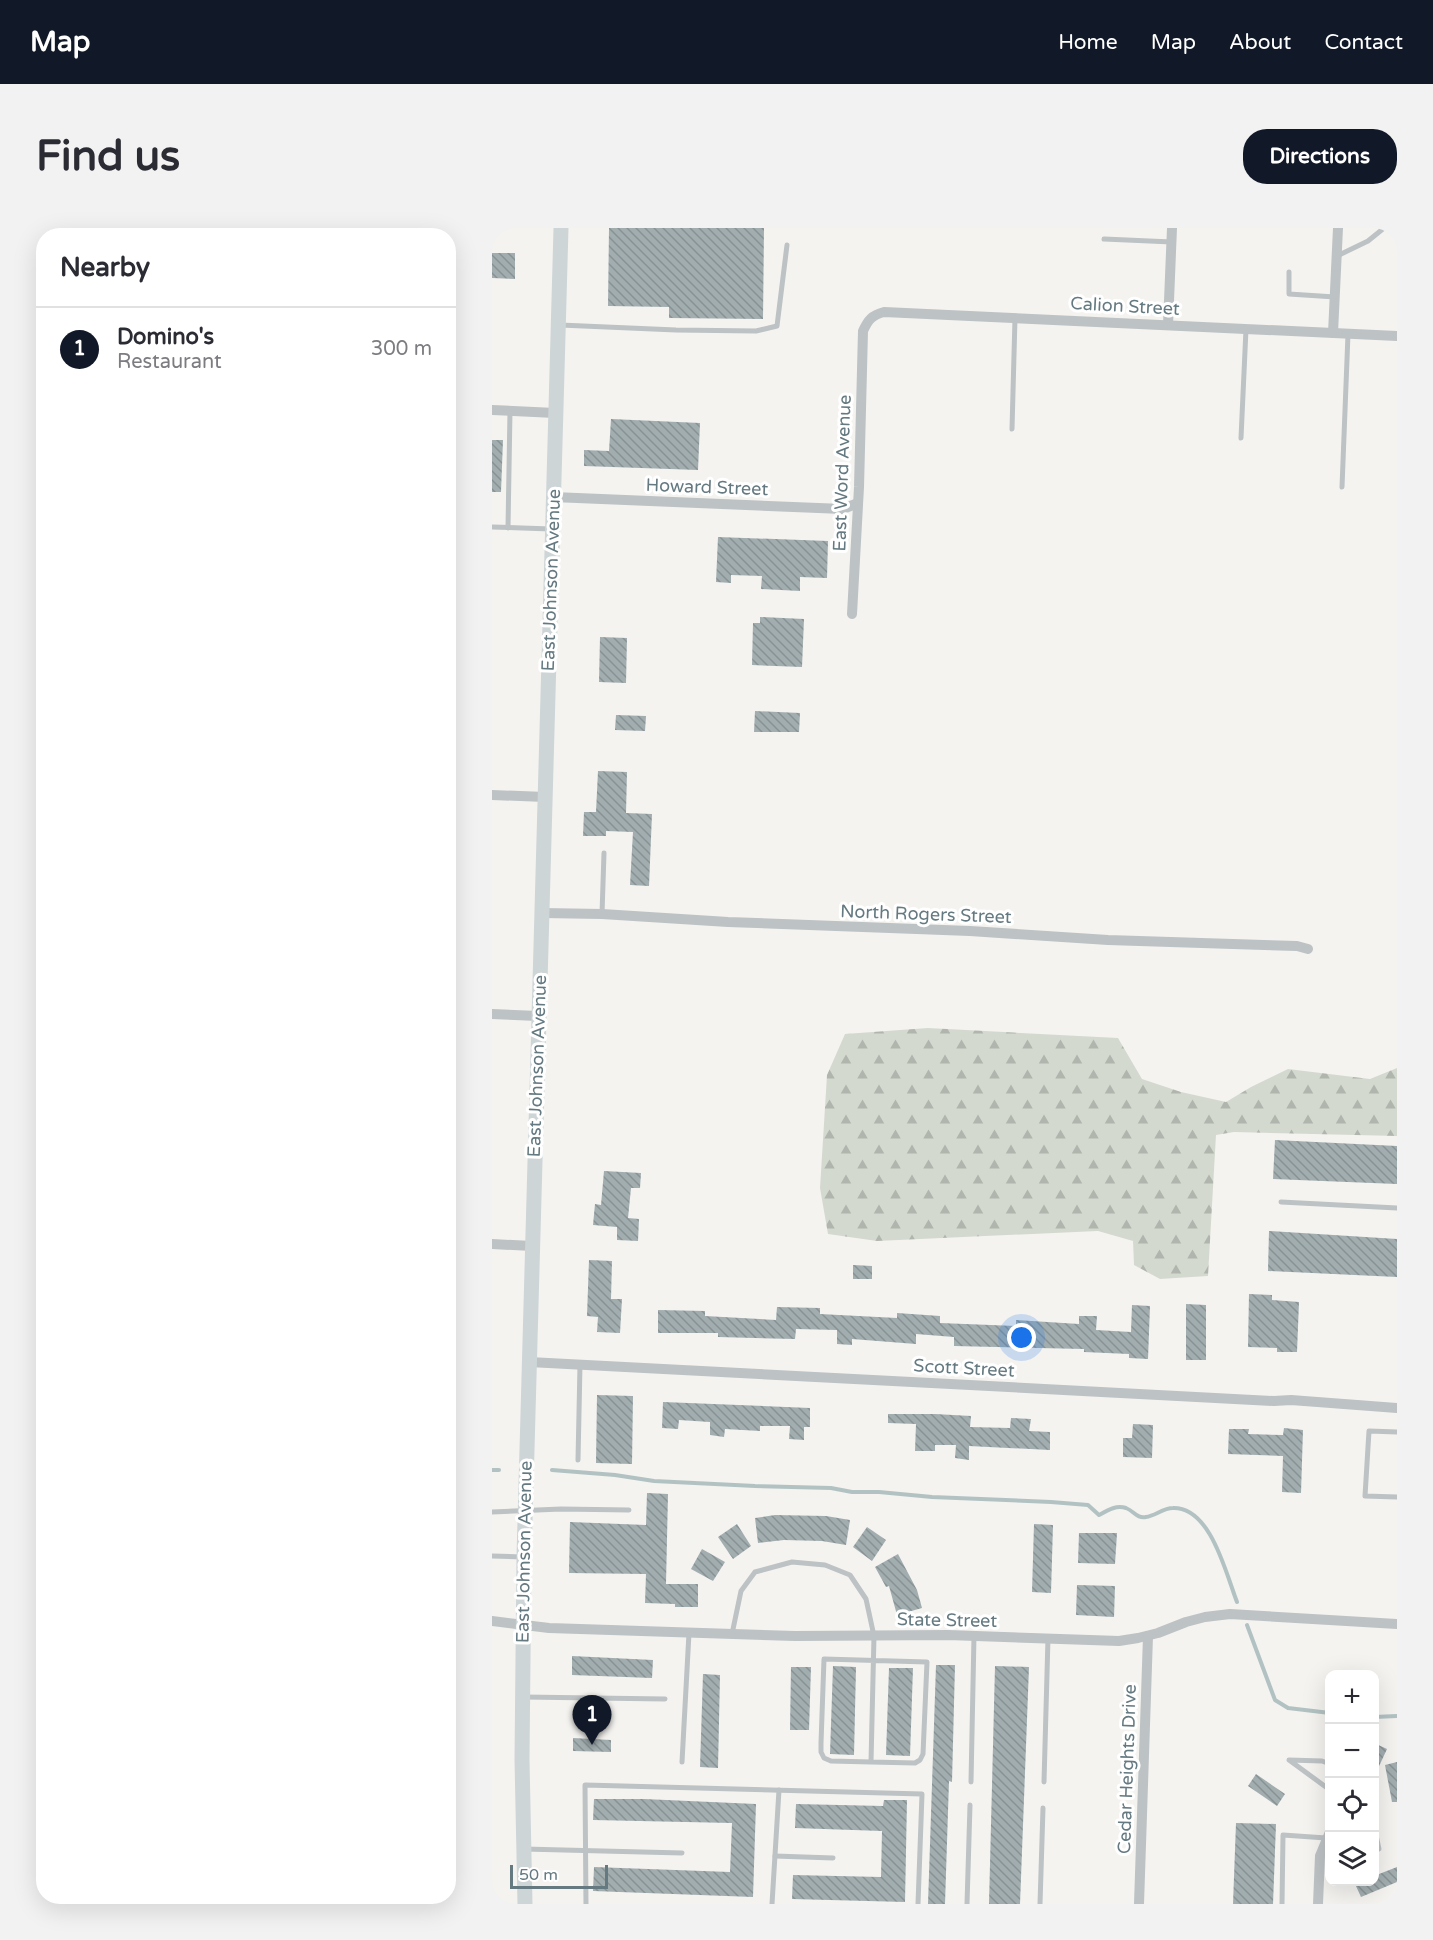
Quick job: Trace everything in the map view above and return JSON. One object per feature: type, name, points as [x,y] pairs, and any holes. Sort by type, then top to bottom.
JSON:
[{"type":"main road","name":"East Johnson Avenue","points":[[525,1904],[522,1626],[561,228]]},
{"type":"street","points":[[1168,325],[1172,228]]},
{"type":"street","points":[[1333,333],[1338,228]]},
{"type":"street","name":"Calion Street","points":[[862,332],[868,319],[884,312],[1397,336]]},
{"type":"street","name":"East Word Avenue","points":[[852,614],[858,502],[862,332]]},
{"type":"street","points":[[492,410],[555,413]]},
{"type":"street","name":"Howard Street","points":[[553,497],[843,509],[858,502]]},
{"type":"street","points":[[492,795],[545,797]]},
{"type":"street","name":"North Rogers Street","points":[[542,913],[970,931],[1108,940],[1297,946],[1308,949]]},
{"type":"street","points":[[492,1014],[538,1016]]},
{"type":"street","points":[[492,1244],[532,1246]]},
{"type":"street","name":"Scott Street","points":[[529,1362],[1274,1401],[1292,1400],[1397,1408]]},
{"type":"street","name":"State Street","points":[[492,1621],[522,1626],[689,1633],[795,1636],[974,1636],[1119,1641],[1148,1636],[1206,1617],[1230,1614],[1397,1624]]},
{"type":"street","name":"Cedar Heights Drive","points":[[1139,1904],[1148,1636]]},
{"type":"street","points":[[1318,1904],[1320,1856],[1325,1843]]},
{"type":"lane","points":[[1337,256],[1368,241],[1384,228]]},
{"type":"lane","points":[[1104,239],[1172,242]]},
{"type":"lane","points":[[558,325],[744,331],[777,326],[787,245]]},
{"type":"lane","points":[[1289,272],[1288,294],[1335,297]]},
{"type":"lane","points":[[1012,429],[1016,318]]},
{"type":"lane","points":[[1241,438],[1246,329]]},
{"type":"lane","points":[[1342,487],[1348,334]]},
{"type":"lane","points":[[508,528],[510,411]]},
{"type":"lane","points":[[492,527],[553,529]]},
{"type":"lane","points":[[602,914],[604,853]]},
{"type":"lane","points":[[1281,1202],[1397,1208]]},
{"type":"lane","points":[[578,1460],[580,1365]]},
{"type":"lane","points":[[1397,1432],[1369,1431],[1365,1496],[1397,1497]]},
{"type":"lane","points":[[492,1512],[561,1509],[629,1510]]},
{"type":"lane","points":[[492,1556],[524,1557]]},
{"type":"lane","points":[[732,1634],[741,1591],[755,1572],[792,1562],[825,1565],[850,1575],[866,1599],[874,1636],[872,1762]]},
{"type":"lane","points":[[682,1762],[689,1633]]},
{"type":"lane","points":[[970,1782],[974,1636]]},
{"type":"lane","points":[[1044,1782],[1048,1638]]},
{"type":"lane","points":[[824,1659],[927,1662],[923,1754],[920,1760],[915,1763],[872,1762],[831,1761],[824,1758],[821,1752],[824,1659]]},
{"type":"lane","points":[[522,1697],[665,1699]]},
{"type":"lane","points":[[1325,1762],[1289,1760],[1325,1787]]},
{"type":"lane","points":[[586,1904],[585,1785],[922,1794],[918,1904]]},
{"type":"lane","points":[[772,1904],[779,1790]]},
{"type":"lane","points":[[968,1904],[970,1805]]},
{"type":"lane","points":[[1040,1904],[1043,1808]]},
{"type":"lane","points":[[1282,1904],[1283,1835],[1325,1835]]},
{"type":"lane","points":[[523,1848],[682,1852]]},
{"type":"lane","points":[[775,1856],[833,1858]]},
{"type":"green space","points":[[928,1028],[1118,1038],[1142,1079],[1181,1092],[1226,1102],[1288,1069],[1370,1079],[1397,1068],[1397,1136],[1234,1132],[1216,1135],[1208,1276],[1160,1279],[1134,1265],[1133,1241],[1098,1231],[877,1241],[828,1234],[820,1188],[827,1075],[845,1034]]},
{"type":"building","points":[[609,228],[764,228],[763,319],[669,318],[669,307],[608,306]]},
{"type":"building","points":[[492,253],[515,253],[515,279],[492,278]]},
{"type":"building","points":[[611,419],[700,423],[698,470],[584,466],[584,450],[609,451]]},
{"type":"building","points":[[492,440],[503,440],[501,492],[492,492]]},
{"type":"building","points":[[718,537],[828,541],[827,578],[800,577],[800,591],[761,589],[762,576],[731,575],[731,583],[716,582]]},
{"type":"building","points":[[760,617],[804,619],[802,667],[752,665],[753,623],[760,623]]},
{"type":"building","points":[[600,637],[627,638],[626,683],[599,682]]},
{"type":"building","points":[[755,711],[800,713],[799,732],[754,732]]},
{"type":"building","points":[[616,715],[646,716],[645,731],[615,730]]},
{"type":"building","points":[[598,771],[627,772],[626,813],[652,814],[649,886],[630,885],[633,832],[606,831],[606,836],[583,836],[584,812],[596,812]]},
{"type":"building","points":[[1275,1140],[1397,1146],[1397,1184],[1273,1179]]},
{"type":"building","points":[[604,1171],[641,1173],[640,1188],[631,1188],[628,1218],[639,1219],[638,1241],[617,1240],[617,1227],[593,1225],[595,1204],[601,1205]]},
{"type":"building","points":[[1269,1231],[1397,1239],[1397,1277],[1268,1271]]},
{"type":"building","points":[[589,1260],[612,1261],[611,1299],[622,1299],[620,1333],[597,1332],[598,1317],[587,1316]]},
{"type":"building","points":[[853,1265],[872,1266],[872,1279],[853,1279]]},
{"type":"building","points":[[1249,1294],[1272,1295],[1272,1300],[1299,1302],[1297,1352],[1277,1352],[1277,1348],[1248,1347]]},
{"type":"building","points":[[1186,1304],[1206,1305],[1206,1360],[1186,1360]]},
{"type":"building","points":[[1132,1305],[1150,1306],[1148,1359],[1129,1358],[1129,1354],[1084,1352],[1084,1349],[954,1346],[954,1337],[916,1334],[916,1344],[852,1339],[852,1345],[837,1344],[837,1330],[796,1329],[795,1339],[718,1337],[718,1333],[658,1333],[658,1310],[705,1311],[705,1316],[776,1320],[777,1307],[820,1308],[820,1314],[897,1318],[897,1313],[940,1316],[940,1323],[1016,1326],[1016,1320],[1079,1324],[1079,1316],[1097,1316],[1096,1330],[1131,1332]]},
{"type":"building","points":[[597,1395],[633,1396],[632,1464],[596,1463]]},
{"type":"building","points":[[663,1402],[810,1408],[810,1427],[804,1427],[804,1440],[789,1439],[790,1426],[760,1426],[760,1431],[725,1429],[724,1437],[710,1435],[710,1422],[679,1420],[678,1429],[662,1428]]},
{"type":"building","points":[[888,1414],[971,1416],[970,1427],[1010,1428],[1011,1418],[1031,1419],[1029,1431],[1050,1432],[1050,1450],[969,1446],[969,1460],[955,1458],[956,1445],[935,1445],[935,1451],[915,1451],[916,1424],[888,1423]]},
{"type":"building","points":[[1133,1424],[1153,1425],[1152,1458],[1123,1457],[1123,1438],[1132,1438]]},
{"type":"building","points":[[1284,1428],[1303,1430],[1301,1493],[1282,1492],[1283,1456],[1228,1454],[1229,1429],[1249,1429],[1248,1434],[1283,1435]]},
{"type":"building","points":[[647,1493],[668,1494],[666,1584],[698,1584],[698,1607],[645,1603],[646,1574],[569,1573],[570,1522],[646,1525]]},
{"type":"building","points":[[775,1515],[826,1516],[850,1520],[846,1545],[822,1541],[784,1540],[758,1543],[755,1518]]},
{"type":"building","points":[[737,1524],[751,1546],[733,1559],[718,1537]]},
{"type":"building","points":[[1034,1524],[1053,1525],[1051,1593],[1032,1592]]},
{"type":"building","points":[[867,1527],[886,1540],[872,1561],[853,1547]]},
{"type":"building","points":[[1079,1533],[1117,1533],[1115,1564],[1078,1563]]},
{"type":"building","points":[[702,1549],[725,1562],[713,1581],[691,1569]]},
{"type":"building","points":[[898,1554],[917,1590],[922,1608],[897,1615],[889,1586],[886,1587],[875,1567]]},
{"type":"building","points":[[1077,1585],[1115,1586],[1114,1617],[1076,1615]]},
{"type":"building","points":[[572,1656],[653,1660],[652,1678],[572,1675]]},
{"type":"building","points":[[936,1665],[955,1665],[952,1782],[949,1781],[945,1904],[928,1904]]},
{"type":"building","points":[[833,1666],[856,1667],[854,1755],[830,1754]]},
{"type":"building","points":[[995,1666],[1029,1667],[1020,1904],[989,1904]]},
{"type":"building","points":[[791,1667],[811,1667],[809,1730],[790,1730]]},
{"type":"building","points":[[889,1668],[913,1668],[910,1756],[886,1755]]},
{"type":"building","points":[[703,1674],[720,1675],[718,1768],[700,1767]]},
{"type":"building","points":[[573,1738],[611,1740],[611,1752],[573,1751]]},
{"type":"building","points":[[1379,1745],[1387,1749],[1379,1766]]},
{"type":"building","points":[[1397,1762],[1397,1802],[1392,1802],[1385,1765]]},
{"type":"building","points":[[1256,1774],[1285,1794],[1277,1806],[1248,1786]]},
{"type":"building","points":[[594,1799],[756,1804],[753,1897],[593,1891],[594,1867],[730,1872],[732,1823],[593,1820]]},
{"type":"building","points":[[884,1800],[907,1800],[905,1902],[792,1899],[793,1875],[881,1877],[882,1831],[795,1828],[796,1804],[883,1806]]},
{"type":"building","points":[[1236,1823],[1276,1824],[1273,1904],[1233,1904]]},
{"type":"building","points":[[1397,1867],[1397,1882],[1361,1897],[1356,1886],[1379,1886],[1379,1874]]},
{"type":"waterway","points":[[492,1470],[499,1470]]},
{"type":"waterway","points":[[552,1470],[654,1481],[831,1488],[852,1492],[1088,1505],[1099,1515],[1112,1508],[1122,1507],[1143,1517],[1173,1508],[1186,1511],[1197,1518],[1207,1530],[1222,1560],[1237,1602]]},
{"type":"waterway","points":[[1247,1625],[1275,1700],[1288,1708],[1325,1712]]},
{"type":"waterway","points":[[1379,1717],[1397,1716]]},
{"type":"place","name":"Domino's","points":[[592,1745]]}]
